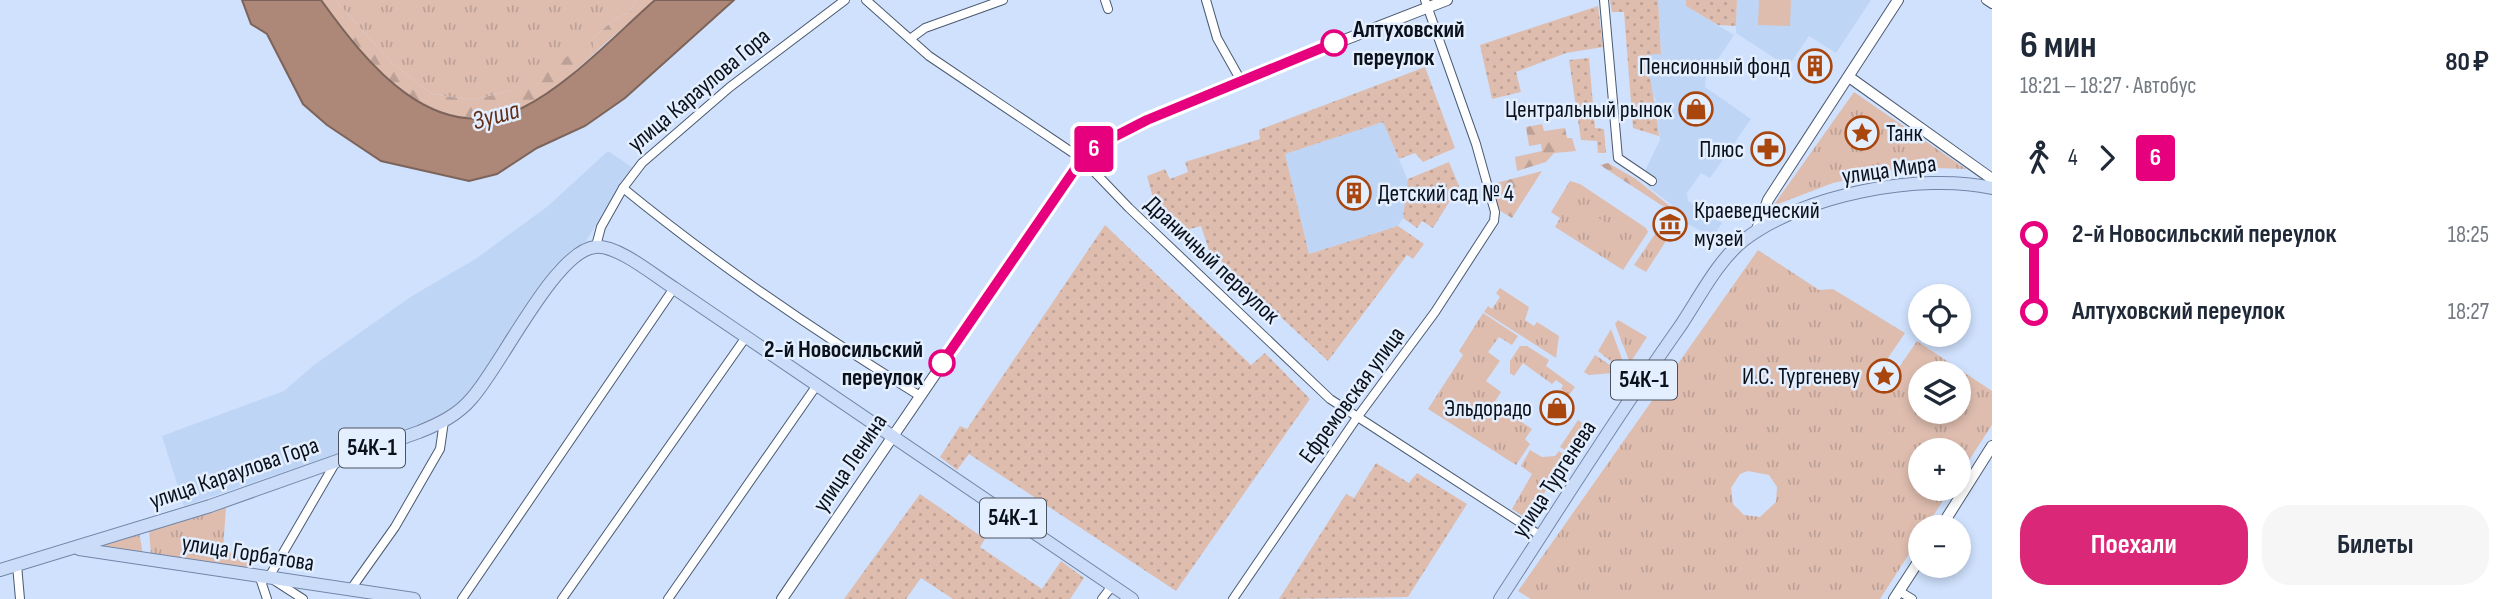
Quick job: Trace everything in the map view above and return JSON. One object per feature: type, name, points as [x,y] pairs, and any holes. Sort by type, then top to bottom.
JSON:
[{"type":"main road","name":"улица Ленина","points":[[782,599],[1082,159],[1122,132],[1240,79],[1426,4],[1447,0]]},
{"type":"main road","name":"улица Тургенева","points":[[1505,597],[1541,536],[1717,272],[1742,241],[1756,232],[1768,200],[1898,0]]},
{"type":"main road","name":"улица Мира","points":[[1849,77],[1992,179]]},
{"type":"main road","name":"улица Мира","points":[[1756,232],[1793,214],[1869,190],[1930,182],[1992,188]]},
{"type":"main road","name":"54К-1","points":[[596,246],[613,249],[674,288],[1132,599]]},
{"type":"main road","name":"улица Караулова Гора","points":[[75,548],[209,506],[444,421],[474,396],[567,262],[596,246]]},
{"type":"main road","points":[[1949,515],[1992,446]]},
{"type":"main road","name":"54К-1","points":[[0,570],[75,548]]},
{"type":"main road","name":"улица Горбатова","points":[[75,548],[414,599]]},
{"type":"main road","points":[[1896,595],[1908,577]]},
{"type":"street","name":"улица Караулова Гора","points":[[596,246],[601,227],[623,188],[642,163],[720,96],[845,0]]},
{"type":"street","name":"Драничный переулок","points":[[866,0],[946,68],[1082,159],[1305,377],[1356,419],[1541,536]]},
{"type":"street","points":[[909,39],[925,27],[1003,0]]},
{"type":"street","points":[[1206,0],[1217,38],[1240,79]]},
{"type":"street","points":[[1604,0],[1618,158],[1651,181]]},
{"type":"street","points":[[1986,0],[1992,4]]},
{"type":"street","name":"Ефремовская улица","points":[[1233,599],[1356,419],[1485,238],[1494,221],[1495,212],[1476,144],[1426,4]]},
{"type":"street","points":[[623,188],[678,233],[806,326],[920,396]]},
{"type":"street","points":[[462,599],[674,288]]},
{"type":"street","points":[[562,599],[746,337]]},
{"type":"street","points":[[668,599],[817,385]]},
{"type":"street","points":[[351,589],[396,527],[440,449],[444,421]]},
{"type":"street","points":[[267,599],[264,576],[338,460]]},
{"type":"street","points":[[17,565],[20,599]]},
{"type":"street","points":[[264,576],[303,599]]},
{"type":"street","points":[[1102,599],[1112,586]]},
{"type":"street","points":[[1896,595],[1912,599]]},
{"type":"shaded area","points":[[242,0],[321,0],[359,50],[406,93],[432,109],[460,117],[490,118],[522,108],[557,86],[655,0],[734,0],[625,98],[585,126],[537,148],[497,174],[469,181],[381,161],[327,125],[303,104],[267,34],[251,24]]},
{"type":"shaded area","name":"Центральный рынок","points":[[1658,0],[1686,0],[1686,6],[1734,35],[1706,77],[1705,87],[1751,119],[1710,178],[1701,173],[1687,193],[1688,201],[1722,223],[1713,237],[1680,220],[1680,211],[1647,186],[1651,176],[1645,171],[1660,140],[1647,54],[1661,53]]},
{"type":"shaded area","points":[[1737,0],[1871,0],[1836,53],[1809,36],[1788,67],[1736,33]]},
{"type":"shaded area","points":[[1383,122],[1409,183],[1403,218],[1398,226],[1309,254],[1285,154]]},
{"type":"shaded area","points":[[608,151],[633,168],[586,241],[553,267],[474,385],[453,409],[436,420],[184,506],[162,436],[284,391],[314,365],[412,296],[477,258],[548,206]]},
{"type":"green space","points":[[321,0],[335,0],[392,63],[432,94],[473,100],[513,90],[581,48],[589,47],[593,55],[552,90],[505,115],[476,119],[448,115],[422,104],[398,88],[376,68]]},
{"type":"green space","points":[[335,0],[636,0],[629,13],[616,18],[593,38],[593,48],[600,48],[593,55],[589,47],[513,90],[473,100],[432,94],[392,63]]},
{"type":"green space","points":[[636,0],[655,0],[600,48],[593,48],[593,38],[616,18],[629,13]]},
{"type":"green space","points":[[1610,0],[1658,0],[1661,54],[1647,55],[1659,136],[1633,128],[1624,12],[1612,12]]},
{"type":"green space","points":[[1686,0],[1737,0],[1736,26],[1718,25],[1686,6]]},
{"type":"green space","points":[[1759,0],[1791,0],[1790,26],[1758,25]]},
{"type":"green space","points":[[1598,6],[1603,47],[1566,53],[1516,72],[1521,92],[1492,99],[1480,45]]},
{"type":"green space","points":[[1589,58],[1595,128],[1604,129],[1606,153],[1598,153],[1597,141],[1581,140],[1569,60]]},
{"type":"green space","points":[[1425,67],[1455,148],[1423,162],[1415,153],[1399,159],[1383,122],[1285,154],[1309,254],[1398,226],[1424,244],[1413,259],[1407,255],[1328,361],[1209,250],[1201,226],[1183,231],[1153,198],[1147,176],[1165,169],[1170,179],[1188,172],[1185,162],[1260,139],[1259,130]]},
{"type":"green space","points":[[1854,92],[1966,169],[1905,167],[1833,183],[1773,206]]},
{"type":"green space","points":[[1542,124],[1544,131],[1565,128],[1567,138],[1572,138],[1576,151],[1554,153],[1546,162],[1517,171],[1515,157],[1542,151],[1541,144],[1529,146],[1526,127]]},
{"type":"green space","points":[[1449,162],[1459,186],[1433,228],[1422,221],[1417,228],[1403,218],[1408,179]]},
{"type":"green space","points":[[1608,163],[1636,179],[1677,212],[1661,205],[1600,165]]},
{"type":"green space","points":[[1542,171],[1512,218],[1499,210],[1492,184]]},
{"type":"green space","points":[[1570,181],[1580,184],[1646,228],[1648,232],[1623,270],[1555,227],[1560,218],[1551,212]]},
{"type":"green space","points":[[1586,210],[1615,228],[1605,245],[1575,227]]},
{"type":"green space","points":[[1105,225],[1251,365],[1265,353],[1310,399],[1176,591],[969,454],[957,470],[940,457],[960,426],[967,429]]},
{"type":"green space","points":[[1655,234],[1666,241],[1646,272],[1634,265]]},
{"type":"green space","points":[[1758,250],[1819,290],[1833,289],[1905,333],[1875,377],[1887,385],[1913,347],[1926,347],[1947,361],[1908,361],[1908,424],[1971,424],[1971,377],[1992,391],[1992,425],[1971,457],[1971,438],[1908,438],[1908,501],[1943,501],[1934,515],[1908,515],[1908,556],[1880,599],[1531,599],[1518,591]],"holes":[[[1748,471],[1769,475],[1777,487],[1776,502],[1760,517],[1744,515],[1733,504],[1731,488],[1740,474]]]},
{"type":"green space","points":[[1500,288],[1529,307],[1525,320],[1534,326],[1537,322],[1559,336],[1556,358],[1484,312],[1488,306],[1492,309],[1500,297],[1496,293]]},
{"type":"green space","points":[[1483,313],[1518,336],[1512,345],[1499,337],[1488,352],[1500,361],[1486,381],[1501,392],[1494,403],[1532,429],[1525,439],[1530,444],[1516,465],[1428,409],[1463,355],[1459,351]]},
{"type":"green space","points":[[1618,320],[1647,337],[1630,363],[1615,324]]},
{"type":"green space","points":[[1611,329],[1622,359],[1617,366],[1598,351]]},
{"type":"green space","points":[[1520,346],[1527,346],[1549,360],[1546,366],[1575,387],[1569,395],[1561,389],[1563,385],[1556,380],[1552,384],[1523,363],[1514,376],[1510,373],[1510,361]]},
{"type":"green space","points":[[1595,355],[1616,369],[1613,373],[1589,375],[1584,372]]},
{"type":"green space","points":[[1578,420],[1588,427],[1570,453],[1560,447]]},
{"type":"green space","points":[[1530,450],[1542,457],[1555,456],[1559,451],[1568,457],[1527,519],[1512,509],[1532,474],[1521,466]]},
{"type":"green space","points":[[1376,463],[1409,483],[1417,473],[1467,504],[1408,597],[1279,599],[1346,494],[1354,498]]},
{"type":"green space","points":[[920,494],[985,539],[980,547],[1042,589],[1061,561],[1084,578],[1070,599],[953,599],[921,578],[906,599],[844,599]]},
{"type":"green space","points":[[226,507],[223,550],[253,560],[252,569],[151,555],[149,530]]},
{"type":"green space","points":[[139,531],[143,555],[91,547]]},
{"type":"bus line","name":"6","points":[[942,363],[1082,159],[1102,143],[1147,120],[1240,79],[1334,43]]},
{"type":"place","name":"Алтуховский переулок","points":[[1334,43]]},
{"type":"place","name":"Пенсионный фонд","points":[[1815,66]]},
{"type":"place","name":"Центральный рынок","points":[[1696,109]]},
{"type":"place","name":"Танк","points":[[1862,133]]},
{"type":"place","name":"Плюс","points":[[1768,149]]},
{"type":"place","name":"Детский сад № 4","points":[[1354,193]]},
{"type":"place","name":"Краеведческий музей","points":[[1670,224]]},
{"type":"place","name":"2-й Новосильский переулок","points":[[942,363]]},
{"type":"place","name":"И.С. Тургеневу","points":[[1884,376]]},
{"type":"place","name":"Эльдорадо","points":[[1557,408]]},
{"type":"water label","name":"Зуша","points":[[496,116]]}]
